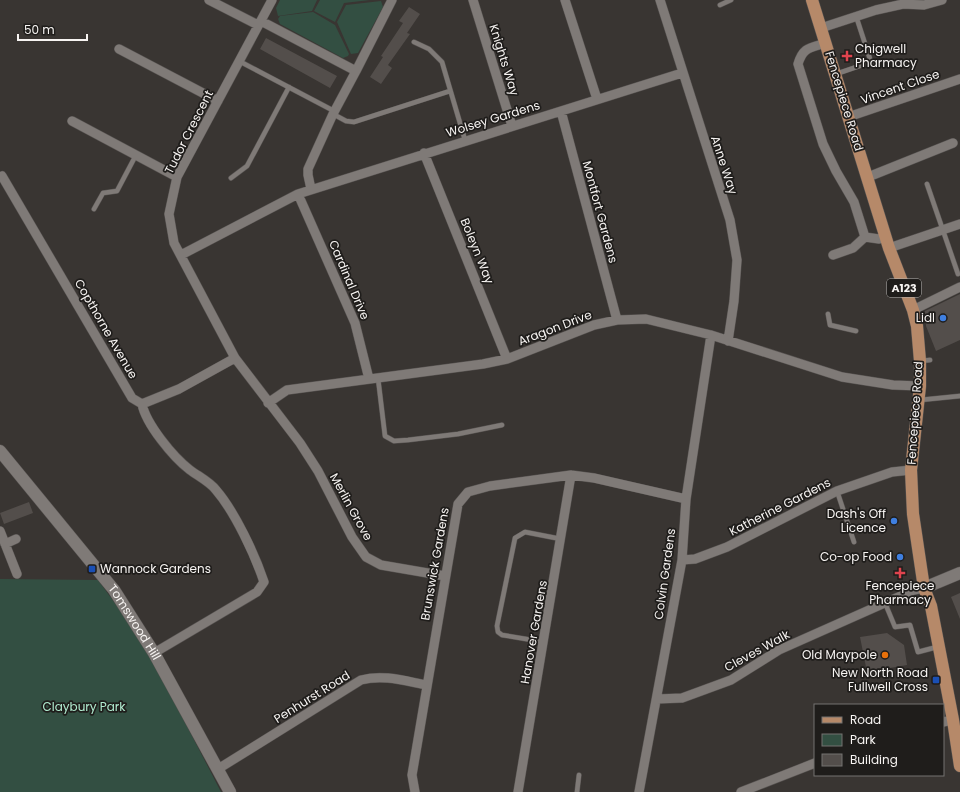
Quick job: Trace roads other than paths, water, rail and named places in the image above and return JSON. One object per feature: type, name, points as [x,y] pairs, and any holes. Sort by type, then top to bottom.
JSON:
[{"type":"main road","name":"Fencepiece Road","points":[[812,0],[887,242],[913,310],[925,360],[918,400],[911,470],[913,514],[924,588],[931,606],[938,647],[948,721],[960,766]]},
{"type":"street","points":[[209,0],[260,23],[356,71]]},
{"type":"street","name":"Tudor Crescent","points":[[268,403],[235,358],[174,243],[169,214],[178,177],[272,0]]},
{"type":"street","points":[[312,189],[308,169],[334,112],[392,0]]},
{"type":"street","name":"Knights Way","points":[[472,0],[512,126]]},
{"type":"street","points":[[565,0],[597,99]]},
{"type":"street","name":"Anne Way","points":[[660,0],[730,220],[737,260],[734,301],[728,341]]},
{"type":"street","points":[[821,28],[903,2],[924,5],[942,0]]},
{"type":"street","points":[[826,43],[807,49],[801,54],[798,64],[823,144],[836,171],[854,202],[865,237]]},
{"type":"street","points":[[119,49],[218,101]]},
{"type":"street","name":"Wolsey Gardens","points":[[181,255],[298,194],[465,140],[682,73]]},
{"type":"street","name":"Vincent Close","points":[[848,117],[960,79]]},
{"type":"street","name":"Montfort Gardens","points":[[561,111],[617,320]]},
{"type":"street","points":[[72,121],[178,177]]},
{"type":"street","points":[[868,177],[953,144]]},
{"type":"street","name":"Boleyn Way","points":[[424,153],[507,359]]},
{"type":"street","name":"Copthorne Avenue","points":[[0,177],[2,176],[132,398],[142,404]]},
{"type":"street","name":"Cardinal Drive","points":[[298,194],[355,322],[374,378]]},
{"type":"street","points":[[865,237],[880,239],[887,242],[942,230],[960,224]]},
{"type":"street","points":[[833,255],[853,248],[865,237]]},
{"type":"street","points":[[913,310],[960,287]]},
{"type":"street","name":"Aragon Drive","points":[[268,403],[287,390],[483,364],[507,359],[594,324],[617,320],[646,319],[712,336],[842,377],[893,385],[920,386]]},
{"type":"street","name":"Colvin Gardens","points":[[639,792],[682,560],[686,499],[712,336]]},
{"type":"street","points":[[154,653],[257,592],[264,582],[259,566],[231,512],[216,489],[189,470],[172,453],[156,431],[142,404],[179,389],[235,358]]},
{"type":"street","name":"Merlin Grove","points":[[268,403],[300,443],[318,471],[352,537],[366,558],[381,565],[445,576]]},
{"type":"street","name":"Tomswood Hill","points":[[0,450],[114,590],[154,653],[230,792]]},
{"type":"street","name":"Katherine Gardens","points":[[682,560],[695,559],[727,547],[837,491],[892,472],[911,470]]},
{"type":"street","name":"Brunswick Gardens","points":[[415,792],[412,775],[445,576],[458,504],[468,492],[490,486],[572,475],[594,478],[686,499]]},
{"type":"street","name":"Hanover Gardens","points":[[518,792],[572,475]]},
{"type":"street","points":[[0,531],[17,574]]},
{"type":"street","points":[[6,544],[16,539]]},
{"type":"street","points":[[924,588],[960,573]]},
{"type":"street","name":"Cleves Walk","points":[[657,699],[682,698],[731,680],[779,650],[914,590],[924,588]]},
{"type":"street","name":"Penhurst Road","points":[[218,769],[361,680],[372,677],[427,685]]},
{"type":"street","points":[[741,792],[814,763]]},
{"type":"lane","points":[[720,5],[731,0]]},
{"type":"lane","points":[[836,74],[871,62],[856,16]]},
{"type":"lane","points":[[414,42],[433,52],[442,62],[465,140]]},
{"type":"lane","points":[[239,61],[334,112],[346,121],[354,122],[450,91]]},
{"type":"lane","points":[[231,178],[247,166],[289,87]]},
{"type":"lane","points":[[94,209],[103,193],[117,191],[136,155]]},
{"type":"lane","points":[[927,184],[958,274]]},
{"type":"lane","points":[[828,314],[830,325],[856,331]]},
{"type":"lane","points":[[374,378],[385,436],[394,441],[458,434],[502,424]]},
{"type":"lane","points":[[918,400],[960,396]]},
{"type":"lane","points":[[837,491],[854,542]]},
{"type":"lane","points":[[544,642],[502,635],[498,632],[497,626],[515,538],[525,532],[562,539]]},
{"type":"lane","points":[[885,603],[894,627],[910,625],[918,652],[938,647]]},
{"type":"lane","points":[[577,792],[579,775]]},
{"type":"place","name":"Chigwell Pharmacy","points":[[847,56]]},
{"type":"place","name":"Lidl","points":[[943,318]]},
{"type":"place","name":"Dash's Off Licence","points":[[894,521]]},
{"type":"place","name":"Co-op Food","points":[[900,557]]},
{"type":"place","name":"Wannock Gardens","points":[[92,569]]},
{"type":"place","name":"Fencepiece Pharmacy","points":[[900,573]]},
{"type":"place","name":"Old Maypole","points":[[885,655]]},
{"type":"place","name":"New North Road Fullwell Cross","points":[[936,680]]},
{"type":"park label","name":"Claybury Park","points":[[84,707]]}]
